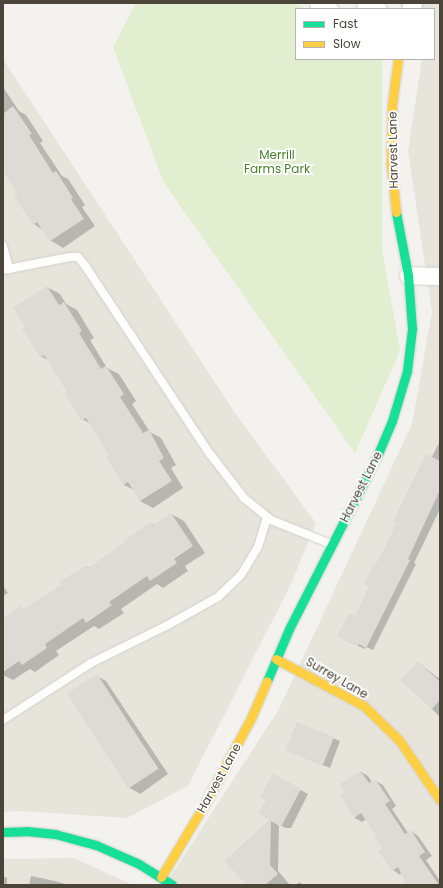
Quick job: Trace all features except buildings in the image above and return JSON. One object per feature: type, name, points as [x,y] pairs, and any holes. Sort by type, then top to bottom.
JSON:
[{"type":"street","points":[[318,3],[328,8]]},
{"type":"street","points":[[365,3],[376,8]]},
{"type":"street","name":"Harvest Lane","points":[[161,877],[207,800],[251,718],[289,629],[378,454],[392,421],[407,371],[412,329],[408,275],[394,203],[390,164],[392,104],[398,60]]},
{"type":"street","points":[[408,275],[440,276]]},
{"type":"street","name":"Surrey Lane","points":[[276,659],[333,688],[364,706],[399,740],[440,800]]},
{"type":"street","points":[[3,832],[26,831],[56,834],[96,845],[139,864],[172,885]]},
{"type":"lane","points":[[3,246],[6,270],[70,256],[78,257],[210,454],[244,498],[267,517],[332,544]]},
{"type":"lane","points":[[3,720],[92,663],[166,626],[218,597],[241,575],[258,547],[267,517]]},
{"type":"shaded area","points":[[397,3],[440,3],[440,885],[165,885],[279,709],[412,424],[432,312],[408,151],[422,60],[435,60],[435,8],[407,8]]},
{"type":"shaded area","points":[[3,59],[235,413],[316,523],[291,584],[188,786],[127,818],[20,811],[3,812]]},
{"type":"shaded area","points":[[74,858],[133,885],[3,885],[3,859]]},
{"type":"green space","name":"Merrill Farms Park","points":[[136,3],[293,3],[304,8],[295,8],[295,60],[382,60],[382,248],[400,351],[355,453],[164,183],[113,47]]},
{"type":"traffic: fast","points":[[267,681],[289,629],[378,454],[392,421],[407,371],[412,329],[408,275],[396,212]]},
{"type":"traffic: fast","points":[[3,832],[26,831],[55,834],[96,845],[139,864],[172,885]]},
{"type":"traffic: slow","points":[[396,212],[391,164],[392,105],[398,60]]},
{"type":"traffic: slow","points":[[276,659],[364,706],[399,740],[440,800]]},
{"type":"traffic: slow","points":[[161,877],[207,800],[251,718],[267,681]]}]
